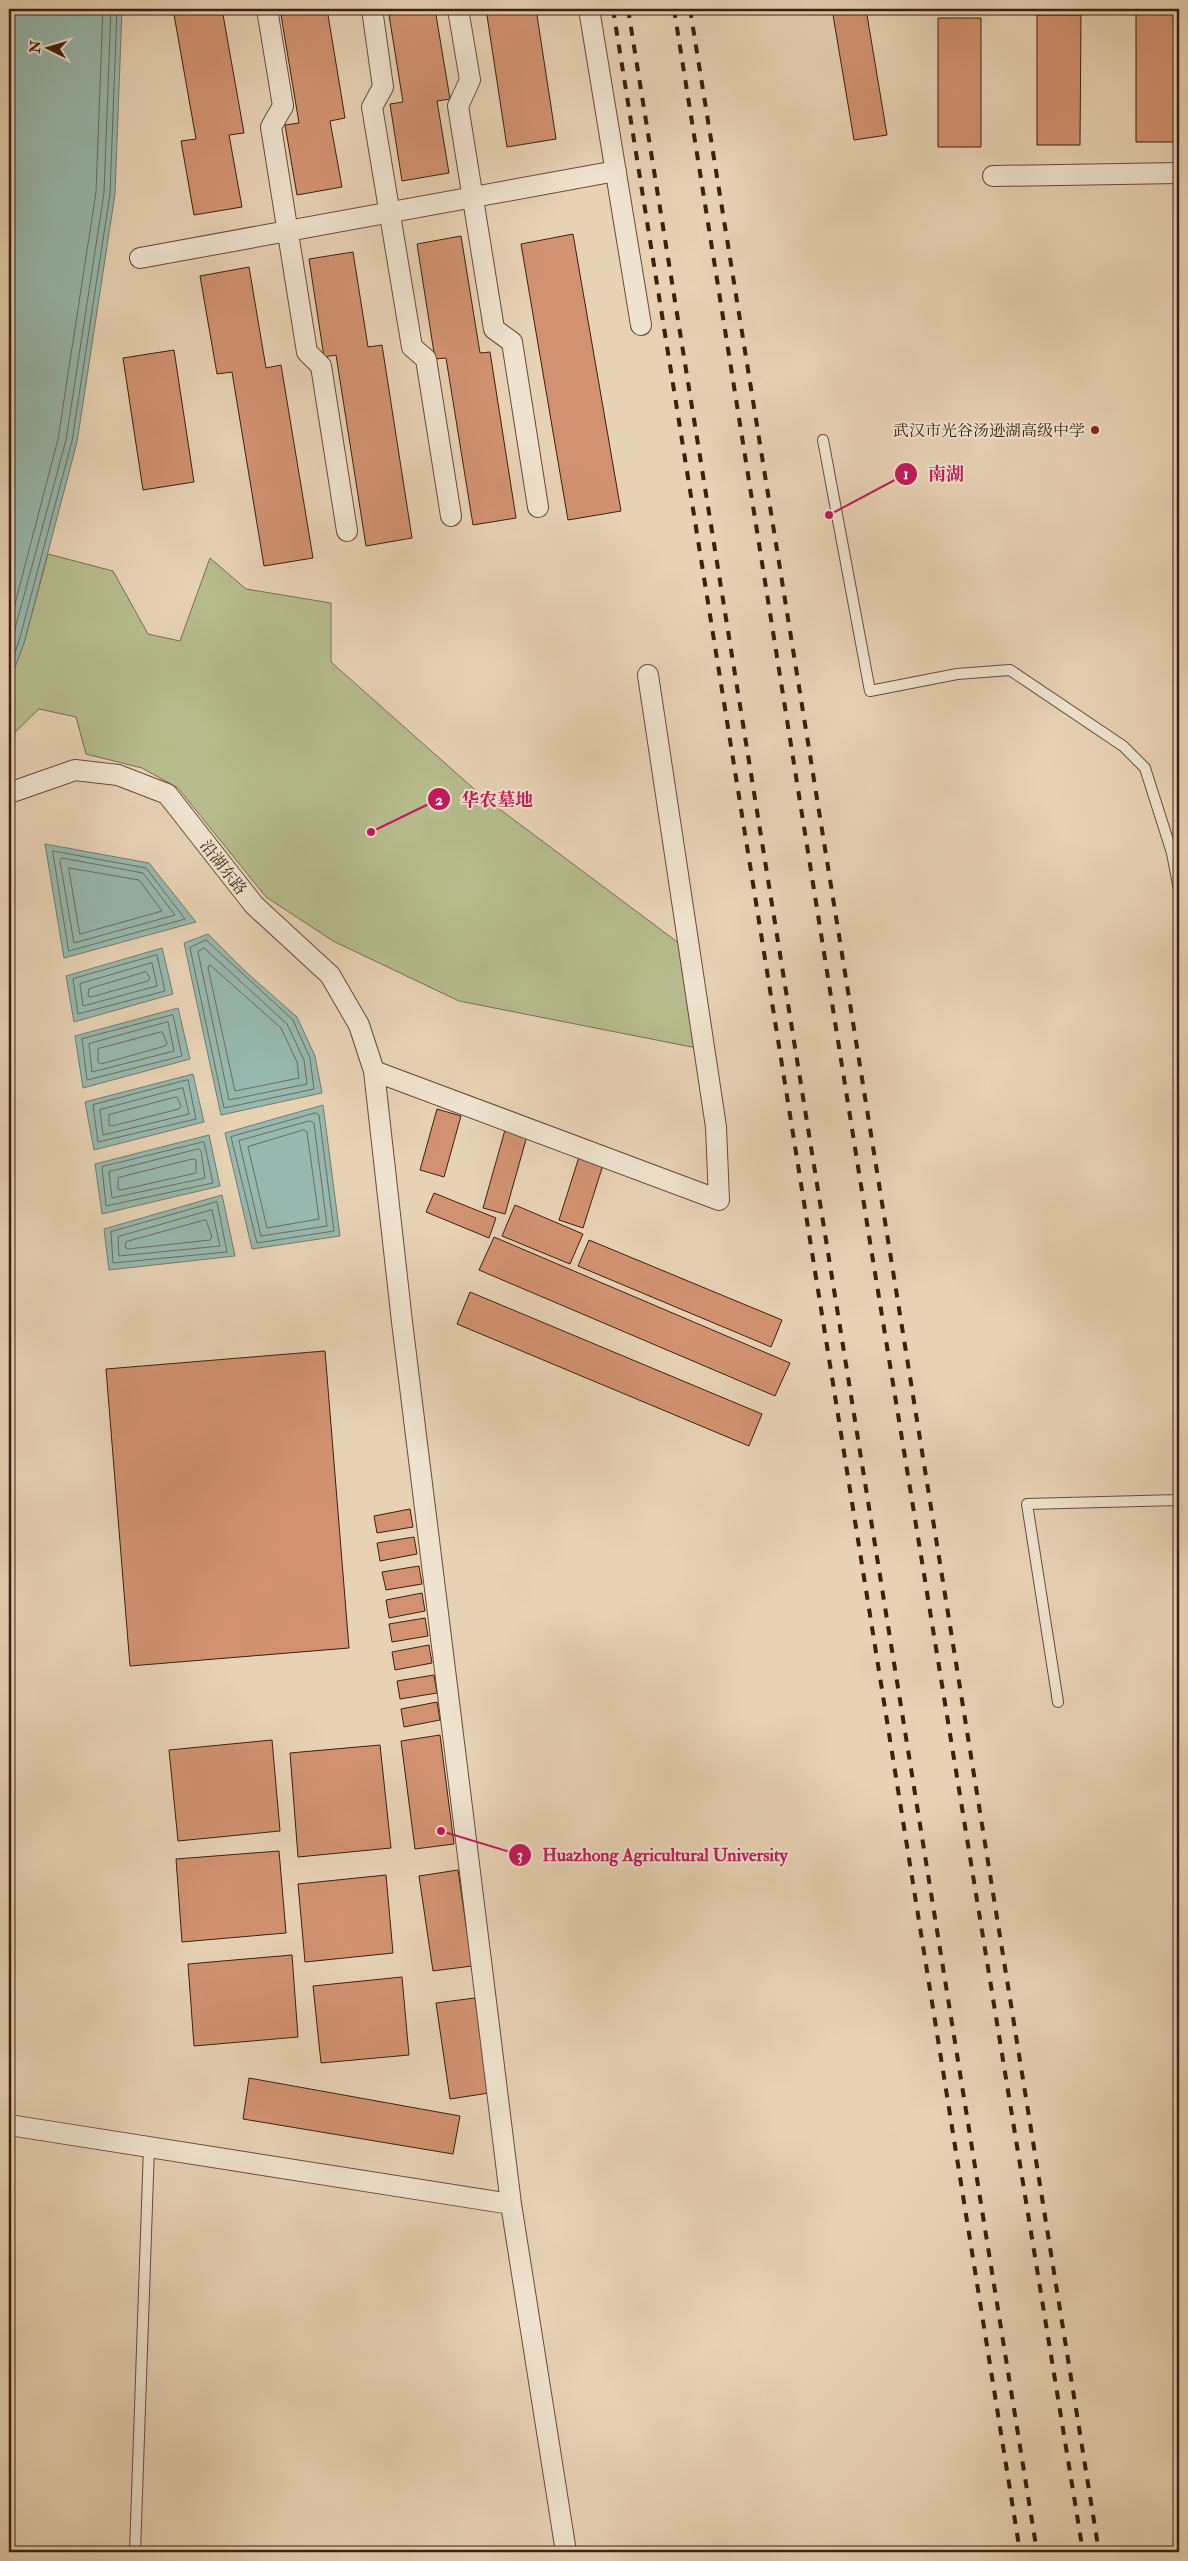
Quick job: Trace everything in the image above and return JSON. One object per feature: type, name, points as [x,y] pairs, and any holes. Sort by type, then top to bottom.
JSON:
[{"type":"street","points":[[267,9],[283,106],[272,127],[288,232],[307,352],[320,366],[347,531]]},
{"type":"street","points":[[372,9],[384,88],[372,108],[412,347],[426,359],[451,516]]},
{"type":"street","points":[[458,9],[470,80],[458,106],[472,198],[494,329],[512,342],[538,507]]},
{"type":"street","points":[[589,9],[641,325]]},
{"type":"street","points":[[140,258],[616,171]]},
{"type":"street","points":[[993,176],[1179,173]]},
{"type":"street","points":[[374,1071],[719,1200],[716,1127],[648,675]]},
{"type":"street","name":"沿湖东路","points":[[9,793],[75,770],[118,774],[167,794],[254,905],[330,975],[359,1025],[374,1071],[404,1342],[511,2204],[566,2552]]},
{"type":"street","points":[[9,2125],[511,2204]]},
{"type":"lane","points":[[823,440],[870,691],[956,674],[1010,670],[1123,746],[1145,768],[1172,853],[1179,890]]},
{"type":"lane","points":[[1058,1702],[1027,1504],[1179,1500]]},
{"type":"lane","points":[[135,2552],[149,2147]]},
{"type":"green space","points":[[48,554],[113,571],[148,634],[180,641],[210,558],[246,589],[331,603],[331,662],[482,796],[688,950],[712,1051],[459,1001],[333,941],[266,897],[178,788],[142,768],[86,754],[76,717],[39,709],[9,738],[9,683],[24,643]]},
{"type":"water","points":[[9,9],[122,9],[115,194],[77,442],[24,643],[9,683]]},
{"type":"water","points":[[45,844],[149,863],[196,922],[64,958]]},
{"type":"water","points":[[208,934],[246,972],[297,1017],[315,1056],[322,1093],[221,1115],[184,943]]},
{"type":"water","points":[[162,948],[173,994],[74,1022],[66,976]]},
{"type":"water","points":[[178,1008],[190,1059],[83,1088],[75,1036]]},
{"type":"water","points":[[193,1074],[204,1122],[94,1150],[85,1102]]},
{"type":"water","points":[[323,1105],[340,1236],[252,1249],[225,1133]]},
{"type":"water","points":[[209,1135],[220,1186],[102,1214],[95,1164]]},
{"type":"water","points":[[222,1195],[235,1256],[109,1270],[104,1229]]},
{"type":"building","points":[[173,9],[222,9],[244,133],[229,135],[242,207],[194,215],[181,141],[196,139]]},
{"type":"building","points":[[280,9],[327,9],[345,118],[330,121],[342,187],[297,195],[285,125],[299,123]]},
{"type":"building","points":[[388,9],[435,9],[450,99],[437,101],[449,173],[402,181],[390,104],[403,102]]},
{"type":"building","points":[[486,9],[536,9],[556,139],[507,147]]},
{"type":"building","points":[[832,9],[866,9],[887,135],[854,140]]},
{"type":"building","points":[[1136,12],[1179,12],[1179,142],[1136,142]]},
{"type":"building","points":[[1037,15],[1081,15],[1080,145],[1037,145]]},
{"type":"building","points":[[938,18],[981,18],[981,147],[938,147]]},
{"type":"building","points":[[573,234],[621,511],[568,520],[521,244]]},
{"type":"building","points":[[461,236],[480,353],[490,352],[516,518],[473,525],[446,358],[435,359],[417,244]]},
{"type":"building","points":[[353,252],[368,347],[382,345],[412,538],[366,546],[336,355],[324,357],[309,259]]},
{"type":"building","points":[[249,267],[266,368],[281,365],[313,558],[264,566],[232,372],[217,374],[200,276]]},
{"type":"building","points":[[174,350],[194,482],[143,490],[123,358]]},
{"type":"building","points":[[437,1109],[461,1116],[444,1177],[420,1170]]},
{"type":"building","points":[[505,1130],[527,1136],[505,1214],[483,1208]]},
{"type":"building","points":[[579,1157],[603,1165],[583,1228],[559,1220]]},
{"type":"building","points":[[434,1193],[496,1218],[489,1238],[426,1212]]},
{"type":"building","points":[[515,1205],[583,1234],[570,1264],[502,1236]]},
{"type":"building","points":[[494,1237],[790,1363],[775,1396],[479,1270]]},
{"type":"building","points":[[589,1240],[782,1320],[771,1347],[578,1266]]},
{"type":"building","points":[[470,1292],[762,1414],[749,1446],[457,1324]]},
{"type":"building","points":[[325,1351],[349,1648],[130,1666],[106,1369]]},
{"type":"building","points":[[410,1509],[413,1527],[377,1533],[374,1516]]},
{"type":"building","points":[[414,1537],[417,1554],[380,1561],[377,1543]]},
{"type":"building","points":[[419,1566],[422,1584],[386,1590],[382,1572]]},
{"type":"building","points":[[422,1593],[425,1611],[389,1618],[386,1600]]},
{"type":"building","points":[[425,1618],[428,1636],[392,1642],[389,1624]]},
{"type":"building","points":[[429,1645],[432,1663],[395,1670],[392,1652]]},
{"type":"building","points":[[434,1675],[437,1693],[400,1699],[397,1681]]},
{"type":"building","points":[[437,1702],[440,1720],[404,1727],[401,1709]]},
{"type":"building","points":[[440,1735],[454,1844],[415,1849],[401,1741]]},
{"type":"building","points":[[272,1740],[280,1831],[178,1841],[169,1750]]},
{"type":"building","points":[[380,1745],[391,1848],[298,1857],[290,1753]]},
{"type":"building","points":[[279,1851],[286,1933],[182,1942],[176,1859]]},
{"type":"building","points":[[458,1870],[472,1966],[433,1971],[419,1876]]},
{"type":"building","points":[[386,1875],[393,1953],[305,1962],[298,1884]]},
{"type":"building","points":[[292,1955],[298,2037],[194,2046],[188,1964]]},
{"type":"building","points":[[402,1977],[409,2055],[321,2063],[313,1986]]},
{"type":"building","points":[[475,1998],[489,2093],[450,2099],[436,2003]]},
{"type":"building","points":[[249,2078],[460,2116],[453,2154],[243,2119]]},
{"type":"railway","points":[[613,9],[1020,2552]]},
{"type":"railway","points":[[628,9],[1037,2552]]},
{"type":"railway","points":[[674,9],[870,1242],[1083,2552]]},
{"type":"railway","points":[[690,9],[1099,2552]]},
{"type":"place","name":"武汉市光谷汤逊湖高级中学","points":[[1095,430]]},
{"type":"place","name":"南湖","points":[[829,515]]},
{"type":"place","name":"华农墓地","points":[[371,832]]},
{"type":"place","name":"Huazhong Agricultural University","points":[[441,1831]]}]
